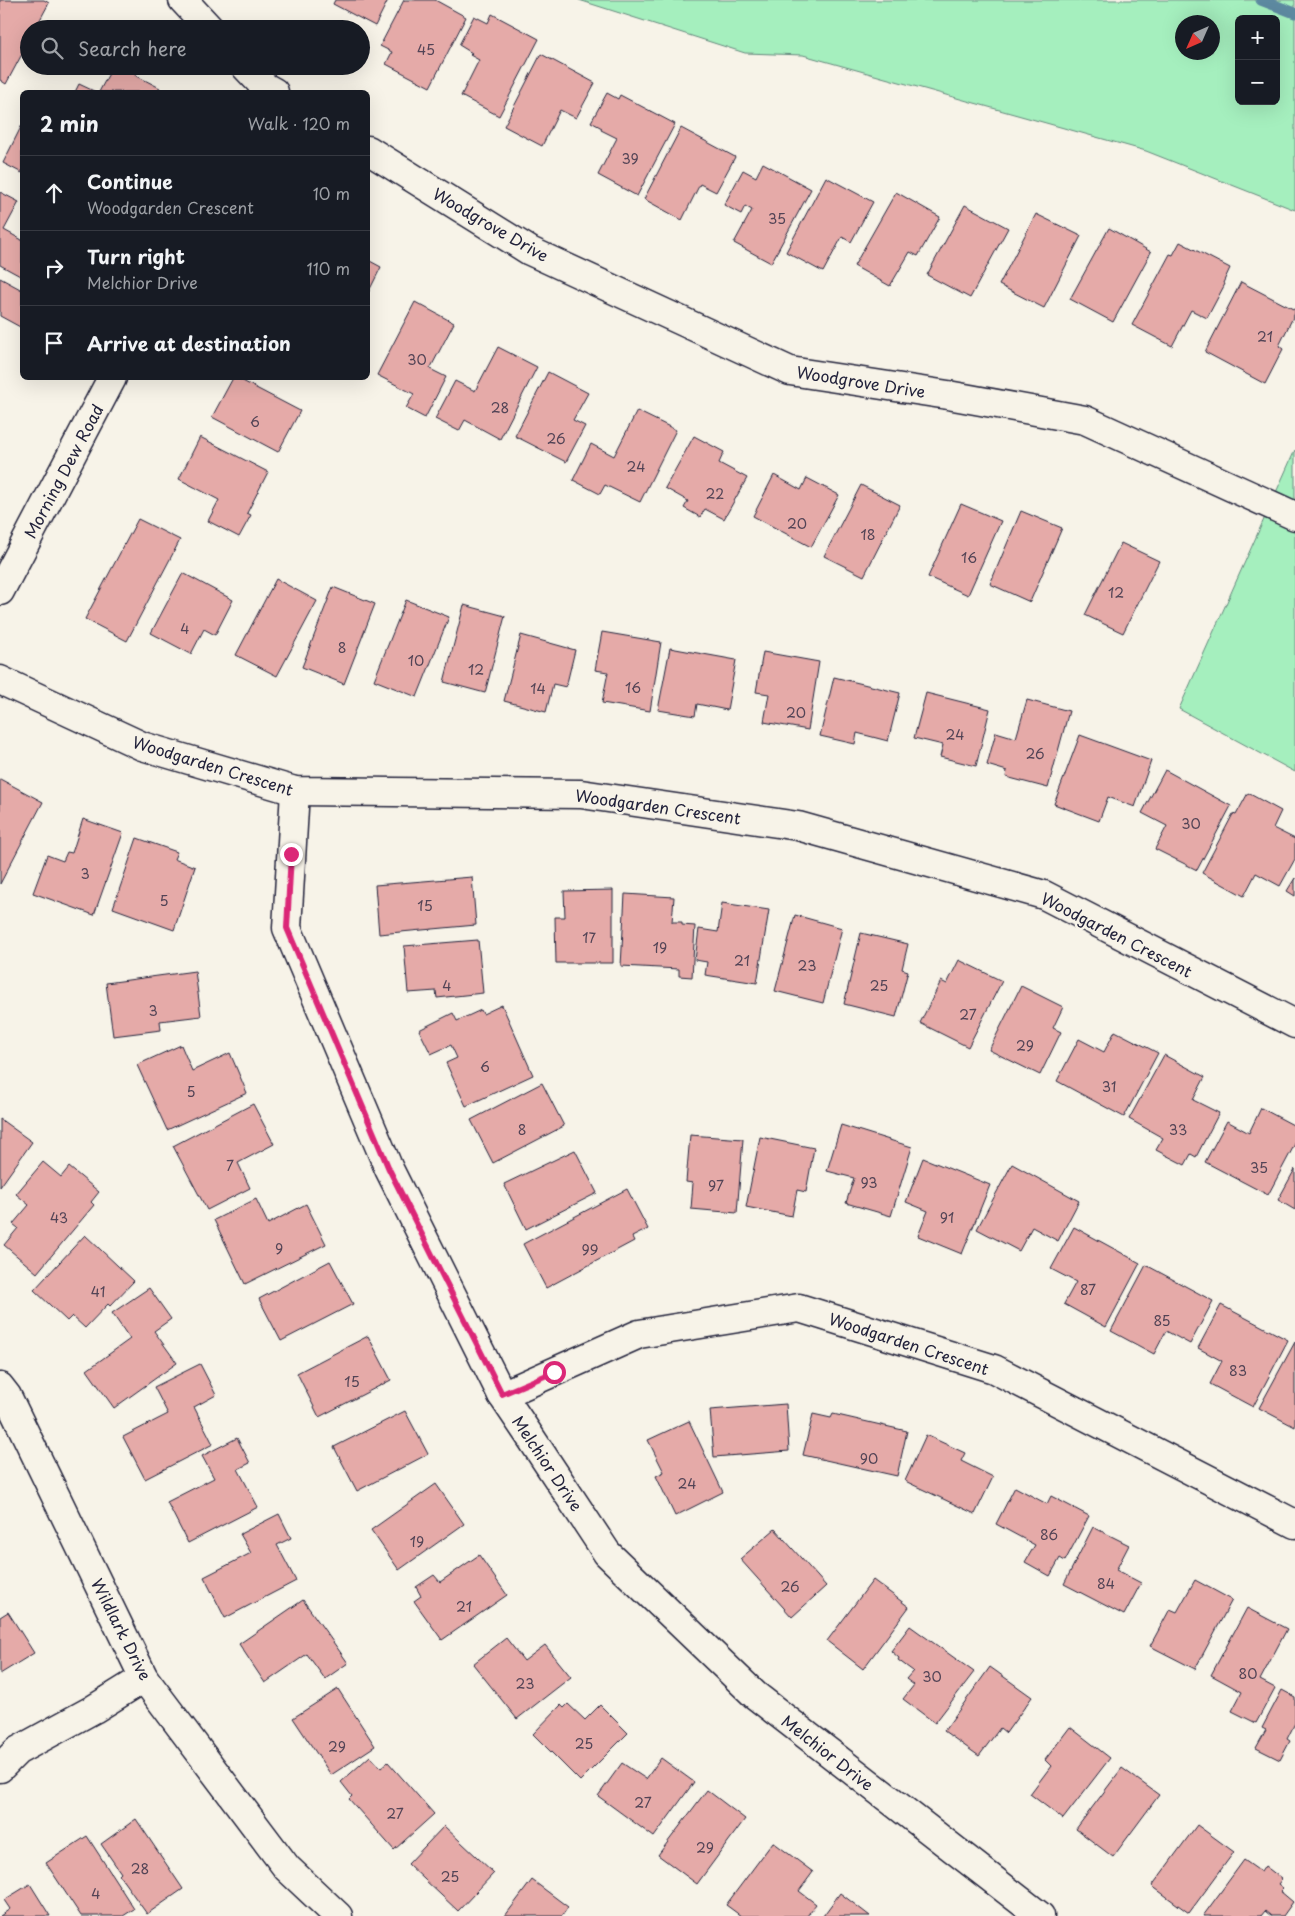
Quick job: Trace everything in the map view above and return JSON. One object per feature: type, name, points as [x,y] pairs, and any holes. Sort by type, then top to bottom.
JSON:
[{"type":"street","points":[[183,0],[202,20]]},
{"type":"street","points":[[253,75],[266,90]]},
{"type":"street","name":"Woodgrove Drive","points":[[370,151],[530,251],[790,371],[948,395],[1085,420],[1295,516]]},
{"type":"street","name":"Morning Dew Road","points":[[0,591],[111,380]]},
{"type":"street","name":"Woodgarden Crescent","points":[[0,680],[142,746],[295,791],[581,794],[798,826],[1044,895],[1295,1024]]},
{"type":"street","name":"Melchior Drive","points":[[295,791],[287,928],[389,1169],[502,1394],[607,1553],[755,1695],[1040,1916]]},
{"type":"street","name":"Woodgarden Crescent","points":[[502,1394],[639,1334],[800,1308],[994,1369],[1295,1524]]},
{"type":"street","name":"Wildlark Drive","points":[[0,1387],[7,1396],[144,1678],[287,1868],[338,1916]]},
{"type":"street","points":[[0,1768],[17,1751],[94,1709],[144,1678]]},
{"type":"green space","points":[[579,0],[1295,0],[1295,210],[1146,151],[803,55],[745,53]]},
{"type":"green space","points":[[1295,450],[1295,772],[1179,709]]},
{"type":"building","points":[[0,0],[44,0],[49,3],[40,20],[20,20],[20,58],[6,84],[0,80]]},
{"type":"building","points":[[335,0],[388,0],[375,26],[370,23],[370,20],[364,20],[333,4]]},
{"type":"building","points":[[404,0],[435,0],[466,17],[430,87],[386,64],[392,52],[380,46]]},
{"type":"building","points":[[492,14],[539,39],[499,116],[461,96],[479,60],[459,45],[474,16],[488,23]]},
{"type":"building","points":[[541,54],[595,83],[576,118],[560,110],[542,146],[504,126]]},
{"type":"building","points":[[108,75],[135,75],[160,88],[159,90],[100,90]]},
{"type":"building","points":[[79,84],[92,90],[76,90]]},
{"type":"building","points":[[607,93],[618,99],[620,95],[675,124],[637,196],[598,175],[617,138],[601,130],[602,128],[591,122]]},
{"type":"building","points":[[681,128],[735,157],[716,192],[700,184],[682,220],[644,199]]},
{"type":"building","points":[[20,129],[20,172],[3,163]]},
{"type":"building","points":[[763,163],[811,189],[771,263],[734,243],[752,210],[745,206],[741,214],[724,205],[743,170],[756,177]]},
{"type":"building","points":[[826,177],[873,202],[851,242],[842,237],[823,272],[786,252]]},
{"type":"building","points":[[0,192],[19,202],[4,230],[20,239],[20,276],[0,265]]},
{"type":"building","points":[[896,192],[940,217],[918,256],[910,252],[890,286],[854,266]]},
{"type":"building","points":[[965,205],[1008,228],[970,298],[927,275]]},
{"type":"building","points":[[1036,214],[1081,236],[1044,308],[999,285]]},
{"type":"building","points":[[1109,228],[1151,252],[1113,322],[1070,299]]},
{"type":"building","points":[[1180,242],[1230,268],[1223,283],[1225,284],[1207,318],[1191,310],[1172,346],[1132,325],[1170,254],[1173,255]]},
{"type":"building","points":[[370,261],[381,267],[370,289]]},
{"type":"building","points":[[0,278],[20,289],[20,327],[0,316]]},
{"type":"building","points":[[1241,282],[1295,310],[1279,346],[1283,349],[1265,384],[1205,352]]},
{"type":"building","points":[[415,302],[454,323],[430,369],[446,377],[425,418],[406,408],[414,394],[377,375]]},
{"type":"building","points":[[498,347],[537,367],[500,439],[465,420],[459,431],[435,419],[455,381],[475,391]]},
{"type":"building","points":[[548,372],[588,393],[573,420],[585,426],[566,462],[515,436]]},
{"type":"building","points":[[232,380],[241,380],[300,411],[278,452],[212,417]]},
{"type":"building","points":[[637,411],[676,430],[640,502],[605,485],[600,494],[573,480],[591,444],[614,456]]},
{"type":"building","points":[[694,436],[724,452],[719,463],[747,478],[724,519],[705,509],[700,517],[684,508],[688,501],[665,488]]},
{"type":"building","points":[[200,437],[268,472],[247,513],[251,515],[239,537],[208,521],[219,500],[179,479]]},
{"type":"building","points":[[774,475],[801,490],[807,478],[839,495],[811,547],[753,516]]},
{"type":"building","points":[[861,485],[900,505],[864,576],[824,556]]},
{"type":"building","points":[[961,504],[1001,521],[968,595],[928,577]]},
{"type":"building","points":[[1021,511],[1062,528],[1030,602],[990,584]]},
{"type":"building","points":[[138,519],[180,540],[127,641],[85,619]]},
{"type":"building","points":[[1121,543],[1159,561],[1123,633],[1085,615]]},
{"type":"building","points":[[183,573],[233,600],[215,635],[204,629],[191,654],[151,633]]},
{"type":"building","points":[[276,579],[317,601],[277,676],[236,655]]},
{"type":"building","points":[[333,587],[375,604],[344,684],[302,667]]},
{"type":"building","points":[[406,600],[449,617],[417,697],[374,680]]},
{"type":"building","points":[[464,605],[505,616],[485,693],[444,682]]},
{"type":"building","points":[[602,632],[661,642],[650,711],[602,703],[608,672],[595,670]]},
{"type":"building","points":[[521,635],[575,650],[566,687],[553,684],[546,712],[504,701]]},
{"type":"building","points":[[670,648],[736,660],[727,710],[697,704],[695,716],[658,710]]},
{"type":"building","points":[[763,652],[819,662],[808,730],[764,722],[769,694],[756,692]]},
{"type":"building","points":[[834,677],[900,693],[888,741],[857,733],[855,744],[820,736]]},
{"type":"building","points":[[926,693],[990,709],[976,766],[940,757],[943,745],[914,738]]},
{"type":"building","points":[[1027,700],[1069,711],[1048,788],[1006,777],[1007,771],[987,765],[996,732],[1016,738]]},
{"type":"building","points":[[1080,735],[1151,761],[1135,807],[1108,797],[1099,821],[1054,804]]},
{"type":"building","points":[[1165,770],[1231,806],[1197,870],[1155,849],[1167,826],[1142,813]]},
{"type":"building","points":[[0,779],[43,802],[0,884]]},
{"type":"building","points":[[1248,793],[1281,811],[1273,828],[1295,839],[1295,859],[1280,886],[1256,873],[1244,896],[1202,873],[1233,814],[1236,815]]},
{"type":"building","points":[[83,819],[123,833],[94,915],[33,893],[47,855],[63,861],[67,852],[72,853]]},
{"type":"building","points":[[137,838],[177,852],[174,859],[195,867],[174,930],[113,908]]},
{"type":"building","points":[[472,877],[476,925],[379,934],[375,885]]},
{"type":"building","points":[[1295,878],[1295,896],[1287,891]]},
{"type":"building","points":[[613,890],[613,963],[556,963],[555,917],[565,917],[564,891]]},
{"type":"building","points":[[625,894],[674,897],[672,922],[682,922],[682,925],[695,926],[692,977],[679,976],[679,969],[621,966]]},
{"type":"building","points":[[722,903],[769,910],[757,983],[705,975],[707,962],[695,960],[699,929],[718,932]]},
{"type":"building","points":[[795,915],[842,928],[823,1003],[775,991]]},
{"type":"building","points":[[861,933],[908,944],[902,969],[908,971],[896,1017],[844,1004]]},
{"type":"building","points":[[478,940],[483,993],[437,998],[436,991],[408,993],[404,946]]},
{"type":"building","points":[[959,960],[1002,981],[968,1047],[920,1023],[941,981],[947,984]]},
{"type":"building","points":[[195,971],[201,1016],[160,1021],[161,1030],[113,1036],[106,983]]},
{"type":"building","points":[[1021,986],[1063,1007],[1053,1028],[1061,1032],[1040,1075],[989,1050]]},
{"type":"building","points":[[502,1005],[533,1075],[466,1106],[446,1063],[457,1058],[451,1045],[431,1054],[419,1030],[453,1013],[457,1021],[481,1010],[483,1014]]},
{"type":"building","points":[[1115,1031],[1158,1053],[1124,1117],[1057,1081],[1079,1039],[1104,1052]]},
{"type":"building","points":[[181,1045],[192,1071],[230,1053],[247,1093],[167,1130],[137,1065]]},
{"type":"building","points":[[1164,1055],[1205,1077],[1193,1100],[1219,1113],[1196,1157],[1191,1154],[1185,1165],[1156,1150],[1163,1138],[1129,1119]]},
{"type":"building","points":[[542,1083],[564,1126],[493,1163],[471,1120]]},
{"type":"building","points":[[253,1104],[274,1144],[238,1163],[250,1188],[207,1210],[173,1146]]},
{"type":"building","points":[[1261,1108],[1295,1126],[1295,1144],[1268,1195],[1205,1162],[1227,1121],[1249,1133]]},
{"type":"building","points":[[0,1119],[32,1142],[0,1187]]},
{"type":"building","points":[[841,1125],[912,1147],[891,1216],[846,1203],[854,1178],[827,1171]]},
{"type":"building","points":[[690,1135],[743,1139],[737,1213],[691,1209],[693,1183],[686,1182]]},
{"type":"building","points":[[760,1137],[814,1148],[806,1192],[797,1190],[792,1216],[746,1207]]},
{"type":"building","points":[[575,1150],[597,1193],[526,1229],[504,1184]]},
{"type":"building","points":[[923,1158],[990,1185],[962,1254],[918,1236],[928,1211],[906,1202]]},
{"type":"building","points":[[43,1162],[61,1177],[69,1167],[99,1192],[91,1202],[94,1205],[37,1273],[4,1245],[18,1228],[13,1224],[29,1205],[16,1194]]},
{"type":"building","points":[[1012,1164],[1079,1201],[1058,1241],[1032,1227],[1019,1251],[977,1229]]},
{"type":"building","points":[[1295,1169],[1295,1210],[1278,1200]]},
{"type":"building","points":[[627,1189],[648,1229],[632,1237],[634,1241],[546,1288],[523,1244]]},
{"type":"building","points":[[256,1199],[268,1224],[306,1204],[326,1244],[245,1284],[214,1220]]},
{"type":"building","points":[[1074,1227],[1140,1263],[1106,1327],[1064,1304],[1076,1282],[1051,1269]]},
{"type":"building","points":[[85,1235],[134,1281],[85,1328],[72,1316],[67,1321],[34,1290]]},
{"type":"building","points":[[330,1261],[353,1304],[281,1341],[259,1299]]},
{"type":"building","points":[[1146,1265],[1213,1301],[1190,1344],[1166,1331],[1154,1354],[1111,1331]]},
{"type":"building","points":[[149,1288],[171,1319],[154,1331],[177,1363],[114,1408],[87,1370],[130,1339],[112,1313]]},
{"type":"building","points":[[1221,1305],[1288,1340],[1253,1407],[1210,1384],[1222,1361],[1198,1348]]},
{"type":"building","points":[[368,1336],[391,1380],[319,1417],[297,1373]]},
{"type":"building","points":[[1295,1342],[1295,1427],[1259,1408]]},
{"type":"building","points":[[200,1364],[216,1395],[194,1407],[213,1444],[145,1479],[123,1437],[168,1414],[154,1387]]},
{"type":"building","points":[[786,1404],[789,1451],[714,1457],[710,1410]]},
{"type":"building","points":[[405,1411],[428,1454],[357,1491],[334,1447]]},
{"type":"building","points":[[813,1414],[831,1418],[833,1414],[907,1431],[897,1476],[803,1455]]},
{"type":"building","points":[[689,1421],[723,1492],[675,1516],[656,1476],[664,1472],[648,1440]]},
{"type":"building","points":[[926,1435],[965,1453],[961,1461],[993,1477],[975,1514],[905,1481]]},
{"type":"building","points":[[237,1438],[250,1463],[238,1469],[258,1507],[188,1543],[167,1502],[214,1478],[202,1456]]},
{"type":"building","points":[[436,1484],[464,1524],[399,1570],[371,1530]]},
{"type":"building","points":[[1015,1487],[1047,1504],[1051,1496],[1089,1516],[1065,1561],[1060,1558],[1050,1576],[1025,1562],[1035,1545],[996,1524]]},
{"type":"building","points":[[279,1514],[291,1538],[277,1545],[296,1581],[225,1618],[204,1577],[251,1553],[240,1534]]},
{"type":"building","points":[[1093,1527],[1129,1545],[1116,1570],[1141,1583],[1124,1615],[1064,1584]]},
{"type":"building","points":[[775,1529],[826,1586],[792,1617],[740,1559]]},
{"type":"building","points":[[479,1555],[507,1595],[442,1640],[414,1601],[421,1596],[416,1587],[434,1575],[440,1582]]},
{"type":"building","points":[[873,1580],[909,1607],[863,1669],[827,1641]]},
{"type":"building","points":[[1195,1580],[1232,1600],[1195,1669],[1150,1646],[1170,1609],[1177,1612]]},
{"type":"building","points":[[303,1600],[348,1663],[325,1679],[307,1654],[265,1683],[239,1644]]},
{"type":"building","points":[[1247,1608],[1287,1629],[1260,1680],[1275,1688],[1256,1723],[1232,1711],[1242,1692],[1211,1675]]},
{"type":"building","points":[[8,1612],[34,1653],[0,1674],[0,1617]]},
{"type":"building","points":[[910,1626],[974,1672],[935,1723],[903,1699],[914,1685],[906,1679],[913,1671],[898,1660],[899,1658],[891,1651]]},
{"type":"building","points":[[506,1638],[524,1661],[545,1645],[571,1677],[517,1719],[473,1664]]},
{"type":"building","points":[[990,1667],[1032,1697],[1006,1733],[1000,1728],[979,1756],[944,1731]]},
{"type":"building","points":[[338,1689],[375,1746],[331,1775],[293,1718]]},
{"type":"building","points":[[1282,1690],[1295,1697],[1295,1723],[1287,1739],[1290,1741],[1280,1760],[1256,1748],[1266,1730],[1262,1728]]},
{"type":"building","points":[[568,1704],[585,1720],[600,1705],[628,1733],[580,1781],[533,1734],[561,1705],[564,1708]]},
{"type":"building","points":[[1070,1727],[1110,1758],[1063,1819],[1030,1794],[1051,1766],[1045,1760]]},
{"type":"building","points":[[370,1756],[381,1768],[388,1762],[434,1814],[394,1850],[349,1799],[352,1796],[341,1782]]},
{"type":"building","points":[[661,1758],[694,1782],[654,1837],[598,1796],[622,1763],[646,1779]]},
{"type":"building","points":[[1122,1768],[1159,1795],[1113,1857],[1076,1829]]},
{"type":"building","points":[[707,1790],[745,1819],[697,1884],[658,1855]]},
{"type":"building","points":[[136,1819],[183,1889],[147,1914],[119,1875],[121,1873],[101,1844]]},
{"type":"building","points":[[1197,1825],[1234,1852],[1189,1913],[1152,1886]]},
{"type":"building","points":[[444,1826],[494,1873],[458,1911],[408,1864]]},
{"type":"building","points":[[87,1836],[134,1909],[123,1916],[81,1916],[46,1863]]},
{"type":"building","points":[[773,1842],[813,1872],[799,1891],[816,1904],[807,1916],[741,1916],[726,1905]]},
{"type":"building","points":[[1244,1860],[1261,1872],[1265,1866],[1282,1879],[1278,1884],[1283,1888],[1280,1891],[1293,1902],[1283,1916],[1271,1916],[1265,1911],[1261,1916],[1203,1916]]},
{"type":"building","points":[[532,1880],[568,1907],[562,1916],[505,1916]]},
{"type":"building","points":[[30,1884],[50,1916],[0,1916],[10,1909],[4,1900]]},
{"type":"building","points":[[840,1893],[870,1916],[823,1916]]},
{"type":"waterway","points":[[1261,0],[1295,13]]},
{"type":"route","points":[[291,854],[287,928],[389,1169],[502,1394],[554,1372]]}]
